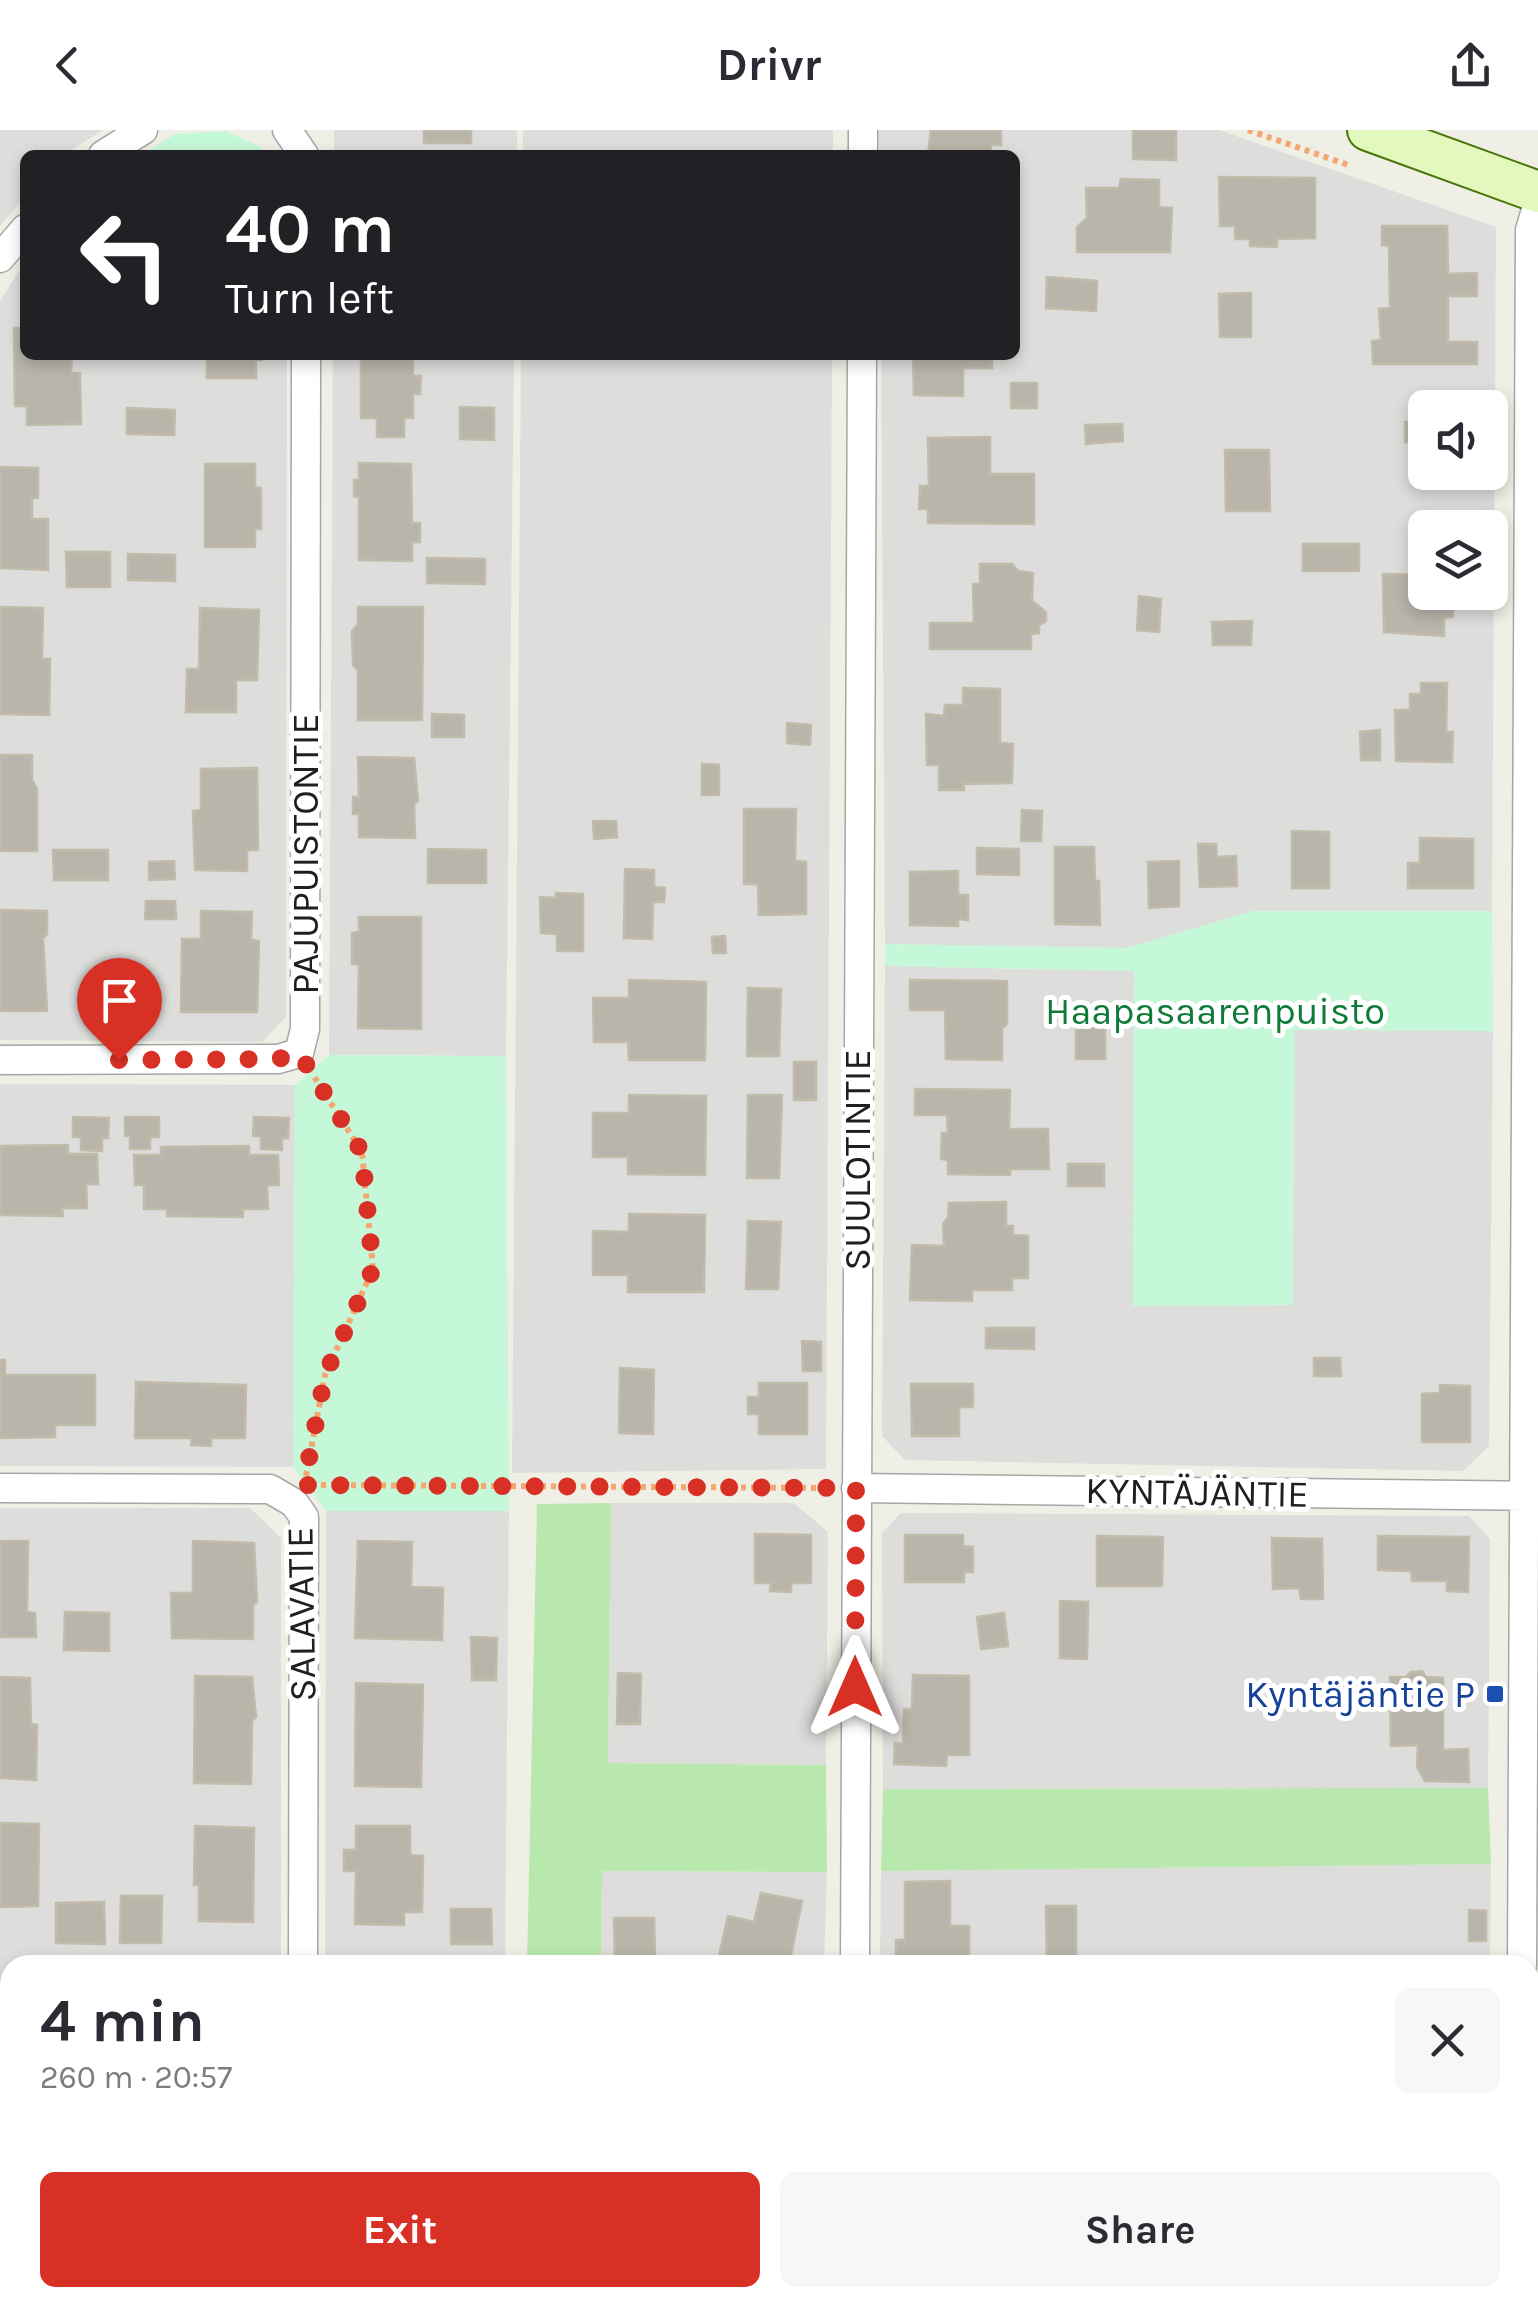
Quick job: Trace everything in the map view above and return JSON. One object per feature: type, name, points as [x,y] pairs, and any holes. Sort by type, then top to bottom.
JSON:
[{"type":"main road","points":[[1368,130],[1538,192]]},
{"type":"street","points":[[111,150],[143,130]]},
{"type":"street","points":[[1522,1955],[1531,1496],[1530,230],[1538,202]]},
{"type":"street","points":[[0,258],[20,235]]},
{"type":"street","name":"PAJUPUISTONTIE","points":[[299,1053],[305,1029],[306,360]]},
{"type":"street","name":"SUULOTINTIE","points":[[855,1955],[862,360]]},
{"type":"street","points":[[0,1060],[278,1059],[299,1053]]},
{"type":"street","name":"SALAVATIE","points":[[0,1488],[270,1489],[294,1503],[304,1518],[303,1955]]},
{"type":"street","name":"KYNTÄJÄNTIE","points":[[856,1488],[1531,1496]]},
{"type":"path","points":[[299,1053],[362,1152],[373,1269],[325,1375],[304,1485],[856,1488]]},
{"type":"shaded area","points":[[0,130],[103,130],[72,150],[20,150],[20,202],[0,226]]},
{"type":"shaded area","points":[[334,130],[517,130],[517,150],[334,150]]},
{"type":"shaded area","points":[[523,130],[833,130],[833,150],[523,150]]},
{"type":"shaded area","points":[[879,130],[1219,130],[1496,227],[1495,390],[1408,390],[1408,490],[1494,490],[1494,510],[1408,510],[1408,610],[1494,610],[1492,911],[1253,911],[1127,948],[885,944],[881,360],[1020,360],[1020,150],[879,150]]},
{"type":"shaded area","points":[[20,269],[20,360],[287,360],[286,1017],[262,1042],[0,1040],[0,301]]},
{"type":"shaded area","points":[[333,360],[514,360],[506,1056],[329,1055]]},
{"type":"shaded area","points":[[521,360],[832,360],[826,1469],[512,1473]]},
{"type":"shaded area","points":[[885,966],[1134,971],[1133,1305],[1293,1305],[1294,1030],[1493,1031],[1489,1446],[1463,1471],[905,1460],[882,1436]]},
{"type":"shaded area","points":[[0,1084],[295,1085],[293,1467],[0,1466]]},
{"type":"shaded area","points":[[611,1503],[794,1503],[828,1532],[826,1765],[608,1763]]},
{"type":"shaded area","points":[[0,1508],[250,1508],[281,1538],[281,1955],[0,1955]]},
{"type":"shaded area","points":[[326,1511],[509,1511],[505,1955],[325,1955]]},
{"type":"shaded area","points":[[901,1513],[1469,1516],[1490,1539],[1488,1788],[883,1789],[882,1533]]},
{"type":"shaded area","points":[[1491,1864],[1490,1955],[880,1955],[881,1871]]},
{"type":"shaded area","points":[[602,1871],[827,1872],[824,1955],[601,1955]]},
{"type":"green space","points":[[226,131],[263,150],[150,150],[175,134]]},
{"type":"green space","name":"Haapasaarenpuisto","points":[[1253,911],[1492,911],[1493,1031],[1294,1030],[1293,1305],[1133,1306],[1134,971],[885,966],[885,944],[1127,948]]},
{"type":"green space","points":[[329,1055],[506,1056],[509,1511],[326,1511],[293,1467],[295,1085]]},
{"type":"green space","points":[[611,1503],[608,1763],[826,1765],[827,1872],[602,1871],[601,1955],[527,1955],[537,1504]]},
{"type":"green space","points":[[1488,1788],[1491,1864],[881,1871],[883,1789]]},
{"type":"building","points":[[424,130],[471,130],[471,143],[424,143]]},
{"type":"building","points":[[931,130],[1001,130],[1001,145],[991,145],[991,150],[929,150]]},
{"type":"building","points":[[1133,130],[1176,130],[1176,160],[1133,159]]},
{"type":"building","points":[[1219,177],[1315,178],[1315,238],[1277,239],[1277,247],[1250,246],[1250,239],[1235,239],[1235,226],[1220,226]]},
{"type":"building","points":[[1121,179],[1159,180],[1159,207],[1172,208],[1170,252],[1077,252],[1077,227],[1087,218],[1086,188],[1119,188]]},
{"type":"building","points":[[1382,226],[1447,226],[1448,274],[1477,273],[1477,296],[1448,296],[1448,342],[1477,342],[1477,364],[1373,364],[1372,341],[1381,340],[1379,309],[1390,308],[1389,246],[1382,245]]},
{"type":"building","points":[[1047,277],[1097,281],[1096,311],[1046,308]]},
{"type":"building","points":[[1251,293],[1251,337],[1220,337],[1219,294]]},
{"type":"building","points":[[14,328],[20,328],[20,360],[72,360],[71,373],[80,373],[81,424],[27,425],[27,406],[15,406]]},
{"type":"building","points":[[207,360],[256,360],[256,378],[207,378]]},
{"type":"building","points":[[361,360],[413,360],[413,376],[421,376],[420,394],[413,394],[413,418],[404,418],[404,437],[377,437],[377,418],[361,418]]},
{"type":"building","points":[[913,360],[992,360],[992,368],[963,368],[963,396],[914,395]]},
{"type":"building","points":[[1011,383],[1037,383],[1037,408],[1011,408]]},
{"type":"building","points":[[460,407],[494,408],[494,440],[460,439]]},
{"type":"building","points":[[127,408],[175,410],[174,435],[127,434]]},
{"type":"building","points":[[1122,424],[1123,441],[1086,444],[1085,425]]},
{"type":"building","points":[[990,437],[990,474],[1034,474],[1034,524],[928,523],[928,509],[919,509],[920,486],[929,486],[928,438]]},
{"type":"building","points":[[1225,450],[1269,450],[1270,511],[1226,511]]},
{"type":"building","points":[[359,463],[411,464],[412,523],[420,523],[420,542],[412,542],[412,561],[359,560],[359,497],[354,496],[354,480],[359,480]]},
{"type":"building","points":[[205,464],[255,464],[255,487],[261,488],[261,529],[255,529],[255,547],[205,547]]},
{"type":"building","points":[[0,467],[38,468],[38,498],[32,498],[32,519],[48,519],[48,570],[0,568]]},
{"type":"building","points":[[1303,544],[1359,544],[1359,571],[1303,571]]},
{"type":"building","points":[[66,552],[110,552],[110,587],[67,587]]},
{"type":"building","points":[[128,554],[175,555],[175,581],[128,580]]},
{"type":"building","points":[[427,558],[485,559],[485,584],[427,583]]},
{"type":"building","points":[[980,564],[1012,564],[1018,571],[1033,573],[1032,601],[1046,612],[1046,621],[1039,625],[1039,633],[1031,634],[1031,649],[930,649],[930,623],[974,623],[973,584],[980,584]]},
{"type":"building","points":[[1383,574],[1408,575],[1408,610],[1453,610],[1453,617],[1444,618],[1444,636],[1384,632]]},
{"type":"building","points":[[1139,596],[1161,599],[1159,632],[1137,630]]},
{"type":"building","points":[[0,607],[43,608],[42,659],[50,659],[49,715],[0,714]]},
{"type":"building","points":[[358,607],[423,607],[422,720],[358,720],[358,671],[353,665],[352,631],[358,624]]},
{"type":"building","points":[[200,608],[259,610],[257,680],[236,680],[236,712],[186,712],[187,669],[199,669]]},
{"type":"building","points":[[1252,621],[1251,645],[1213,645],[1212,622]]},
{"type":"building","points":[[1421,683],[1447,683],[1446,732],[1453,732],[1452,762],[1396,761],[1395,710],[1410,710],[1410,694],[1421,694]]},
{"type":"building","points":[[963,688],[1000,689],[1000,743],[1013,744],[1012,783],[963,784],[964,790],[939,790],[939,765],[927,765],[926,714],[944,716],[945,705],[963,705]]},
{"type":"building","points":[[432,714],[464,715],[464,737],[432,737]]},
{"type":"building","points":[[787,723],[811,725],[810,745],[787,743]]},
{"type":"building","points":[[1380,730],[1380,760],[1361,760],[1360,732]]},
{"type":"building","points":[[0,755],[32,755],[32,780],[37,789],[37,851],[0,851]]},
{"type":"building","points":[[358,757],[414,758],[418,801],[414,804],[415,838],[359,837],[359,814],[353,814],[353,797],[359,797]]},
{"type":"building","points":[[702,764],[719,765],[719,795],[702,795]]},
{"type":"building","points":[[257,768],[258,850],[247,850],[247,871],[195,870],[193,811],[201,810],[201,769]]},
{"type":"building","points":[[744,809],[796,809],[795,861],[806,862],[806,914],[759,915],[758,884],[744,884]]},
{"type":"building","points":[[1022,810],[1042,811],[1041,841],[1021,841]]},
{"type":"building","points":[[593,821],[616,821],[617,837],[594,839]]},
{"type":"building","points":[[1292,831],[1329,832],[1329,888],[1292,888]]},
{"type":"building","points":[[1420,838],[1473,839],[1473,888],[1408,888],[1408,863],[1420,863]]},
{"type":"building","points":[[1198,844],[1216,844],[1217,857],[1236,856],[1237,886],[1200,887]]},
{"type":"building","points":[[1055,847],[1094,847],[1100,925],[1055,924]]},
{"type":"building","points":[[977,848],[1019,849],[1019,875],[977,874]]},
{"type":"building","points":[[428,849],[486,850],[486,883],[428,883]]},
{"type":"building","points":[[53,850],[108,850],[108,880],[54,880]]},
{"type":"building","points":[[174,861],[175,879],[149,880],[149,862]]},
{"type":"building","points":[[1179,861],[1179,906],[1149,908],[1148,862]]},
{"type":"building","points":[[625,869],[654,870],[654,887],[665,888],[664,902],[653,902],[652,939],[624,938]]},
{"type":"building","points":[[958,871],[958,895],[968,895],[968,920],[958,919],[958,926],[910,925],[910,872]]},
{"type":"building","points":[[556,893],[583,894],[583,951],[557,951],[557,934],[541,933],[540,897],[556,898]]},
{"type":"building","points":[[146,901],[175,901],[176,919],[145,919]]},
{"type":"building","points":[[0,910],[47,911],[47,934],[43,938],[47,1011],[0,1011]]},
{"type":"building","points":[[201,911],[252,912],[251,940],[259,941],[257,1012],[181,1012],[182,939],[201,939]]},
{"type":"building","points":[[359,917],[421,917],[421,1029],[358,1028],[359,964],[352,964],[352,933],[359,932]]},
{"type":"building","points":[[725,936],[726,953],[713,953],[712,937]]},
{"type":"building","points":[[629,980],[706,982],[705,1060],[629,1060],[628,1042],[594,1042],[593,998],[629,998]]},
{"type":"building","points":[[910,980],[1007,981],[1002,1060],[946,1059],[945,1010],[910,1010]]},
{"type":"building","points":[[748,988],[781,989],[779,1056],[747,1056]]},
{"type":"building","points":[[1076,1020],[1105,1020],[1105,1059],[1076,1059]]},
{"type":"building","points":[[794,1062],[816,1062],[816,1100],[794,1100]]},
{"type":"building","points":[[915,1089],[1010,1090],[1009,1129],[1048,1129],[1049,1169],[1010,1169],[1010,1175],[948,1174],[948,1160],[941,1159],[942,1133],[948,1133],[947,1115],[915,1115]]},
{"type":"building","points":[[629,1095],[706,1096],[705,1175],[628,1174],[628,1157],[593,1157],[593,1113],[629,1113]]},
{"type":"building","points":[[748,1095],[782,1095],[779,1178],[747,1178]]},
{"type":"building","points":[[73,1117],[109,1118],[108,1138],[102,1138],[102,1151],[81,1150],[81,1137],[73,1137]]},
{"type":"building","points":[[125,1117],[159,1117],[159,1137],[150,1137],[150,1149],[130,1149]]},
{"type":"building","points":[[254,1117],[289,1118],[288,1138],[282,1138],[282,1150],[261,1149],[261,1136],[253,1136]]},
{"type":"building","points":[[68,1145],[68,1154],[97,1154],[98,1184],[86,1184],[87,1208],[62,1208],[63,1216],[0,1215],[0,1146]]},
{"type":"building","points":[[249,1146],[249,1155],[278,1155],[279,1185],[267,1185],[268,1209],[243,1209],[243,1217],[167,1216],[167,1209],[144,1209],[144,1185],[135,1185],[134,1155],[161,1155],[161,1147]]},
{"type":"building","points":[[1068,1164],[1104,1164],[1104,1186],[1068,1186]]},
{"type":"building","points":[[1006,1202],[1006,1226],[1013,1226],[1013,1235],[1028,1236],[1028,1278],[1012,1278],[1012,1290],[972,1290],[972,1301],[910,1300],[912,1245],[944,1246],[943,1224],[949,1203]]},
{"type":"building","points":[[629,1214],[705,1215],[704,1292],[628,1292],[628,1275],[593,1275],[593,1231],[629,1232]]},
{"type":"building","points":[[748,1221],[781,1222],[778,1289],[746,1289]]},
{"type":"building","points":[[986,1328],[1034,1328],[1034,1349],[986,1348]]},
{"type":"building","points":[[802,1341],[821,1342],[821,1371],[803,1371]]},
{"type":"building","points":[[1314,1358],[1340,1358],[1341,1376],[1314,1376]]},
{"type":"building","points":[[0,1360],[5,1360],[5,1375],[95,1375],[95,1425],[55,1425],[55,1437],[0,1438]]},
{"type":"building","points":[[620,1368],[654,1370],[653,1434],[619,1433]]},
{"type":"building","points":[[136,1382],[246,1385],[245,1438],[211,1438],[211,1446],[191,1445],[192,1438],[135,1438]]},
{"type":"building","points":[[759,1383],[807,1383],[807,1434],[759,1434],[759,1414],[748,1414],[748,1397],[759,1397]]},
{"type":"building","points":[[911,1384],[973,1384],[973,1407],[959,1407],[959,1436],[912,1436]]},
{"type":"building","points":[[1440,1385],[1470,1386],[1470,1442],[1422,1442],[1422,1394],[1440,1393]]},
{"type":"building","points":[[755,1534],[811,1535],[811,1583],[791,1583],[791,1592],[770,1591],[771,1583],[755,1583]]},
{"type":"building","points":[[905,1535],[963,1535],[963,1546],[973,1547],[973,1572],[964,1572],[964,1582],[905,1582]]},
{"type":"building","points":[[1097,1536],[1163,1537],[1162,1586],[1097,1586]]},
{"type":"building","points":[[1378,1536],[1469,1537],[1468,1592],[1447,1591],[1447,1581],[1412,1581],[1411,1571],[1378,1570]]},
{"type":"building","points":[[1272,1538],[1322,1539],[1323,1599],[1301,1599],[1299,1588],[1273,1589]]},
{"type":"building","points":[[0,1541],[28,1541],[27,1612],[35,1613],[36,1637],[0,1637]]},
{"type":"building","points":[[193,1541],[254,1543],[257,1602],[253,1605],[253,1639],[172,1638],[171,1593],[193,1593]]},
{"type":"building","points":[[358,1541],[412,1542],[411,1587],[443,1588],[442,1640],[355,1638]]},
{"type":"building","points":[[1060,1601],[1088,1602],[1087,1659],[1060,1658]]},
{"type":"building","points":[[65,1612],[109,1613],[109,1651],[64,1650]]},
{"type":"building","points":[[1004,1613],[1008,1646],[981,1649],[977,1617]]},
{"type":"building","points":[[471,1637],[497,1638],[496,1680],[472,1680]]},
{"type":"building","points":[[1422,1671],[1426,1677],[1443,1678],[1443,1750],[1468,1749],[1469,1782],[1425,1781],[1417,1767],[1418,1745],[1391,1746],[1390,1677]]},
{"type":"building","points":[[618,1673],[641,1674],[640,1724],[617,1724]]},
{"type":"building","points":[[913,1675],[969,1676],[969,1755],[947,1755],[946,1766],[894,1764],[895,1743],[903,1744],[904,1709],[912,1709]]},
{"type":"building","points":[[195,1676],[252,1677],[256,1717],[252,1721],[251,1784],[194,1783]]},
{"type":"building","points":[[0,1677],[30,1678],[31,1724],[37,1725],[36,1780],[0,1778]]},
{"type":"building","points":[[356,1683],[423,1685],[421,1787],[355,1786]]},
{"type":"building","points":[[0,1823],[39,1824],[38,1906],[0,1907]]},
{"type":"building","points":[[195,1826],[254,1828],[253,1922],[199,1921],[199,1885],[194,1885]]},
{"type":"building","points":[[356,1826],[410,1826],[410,1855],[423,1856],[422,1912],[404,1912],[404,1925],[355,1924],[356,1871],[344,1871],[344,1850],[356,1850]]},
{"type":"building","points":[[950,1881],[950,1926],[969,1926],[969,1955],[896,1955],[896,1940],[905,1940],[905,1882]]},
{"type":"building","points":[[761,1893],[802,1901],[791,1955],[719,1955],[728,1916],[754,1922]]},
{"type":"building","points":[[121,1896],[162,1896],[161,1943],[120,1943]]},
{"type":"building","points":[[104,1902],[105,1944],[56,1943],[56,1903]]},
{"type":"building","points":[[1046,1906],[1076,1906],[1076,1955],[1047,1955]]},
{"type":"building","points":[[451,1909],[491,1909],[492,1944],[451,1944]]},
{"type":"building","points":[[1469,1910],[1486,1911],[1486,1941],[1469,1941]]},
{"type":"building","points":[[614,1918],[654,1918],[655,1955],[615,1955]]},
{"type":"place","name":"Kyntäjäntie P","points":[[1495,1694]]},
{"type":"route","points":[[119,1060],[278,1059],[299,1053],[362,1152],[373,1269],[325,1375],[304,1485],[856,1488],[855,1687]]}]
